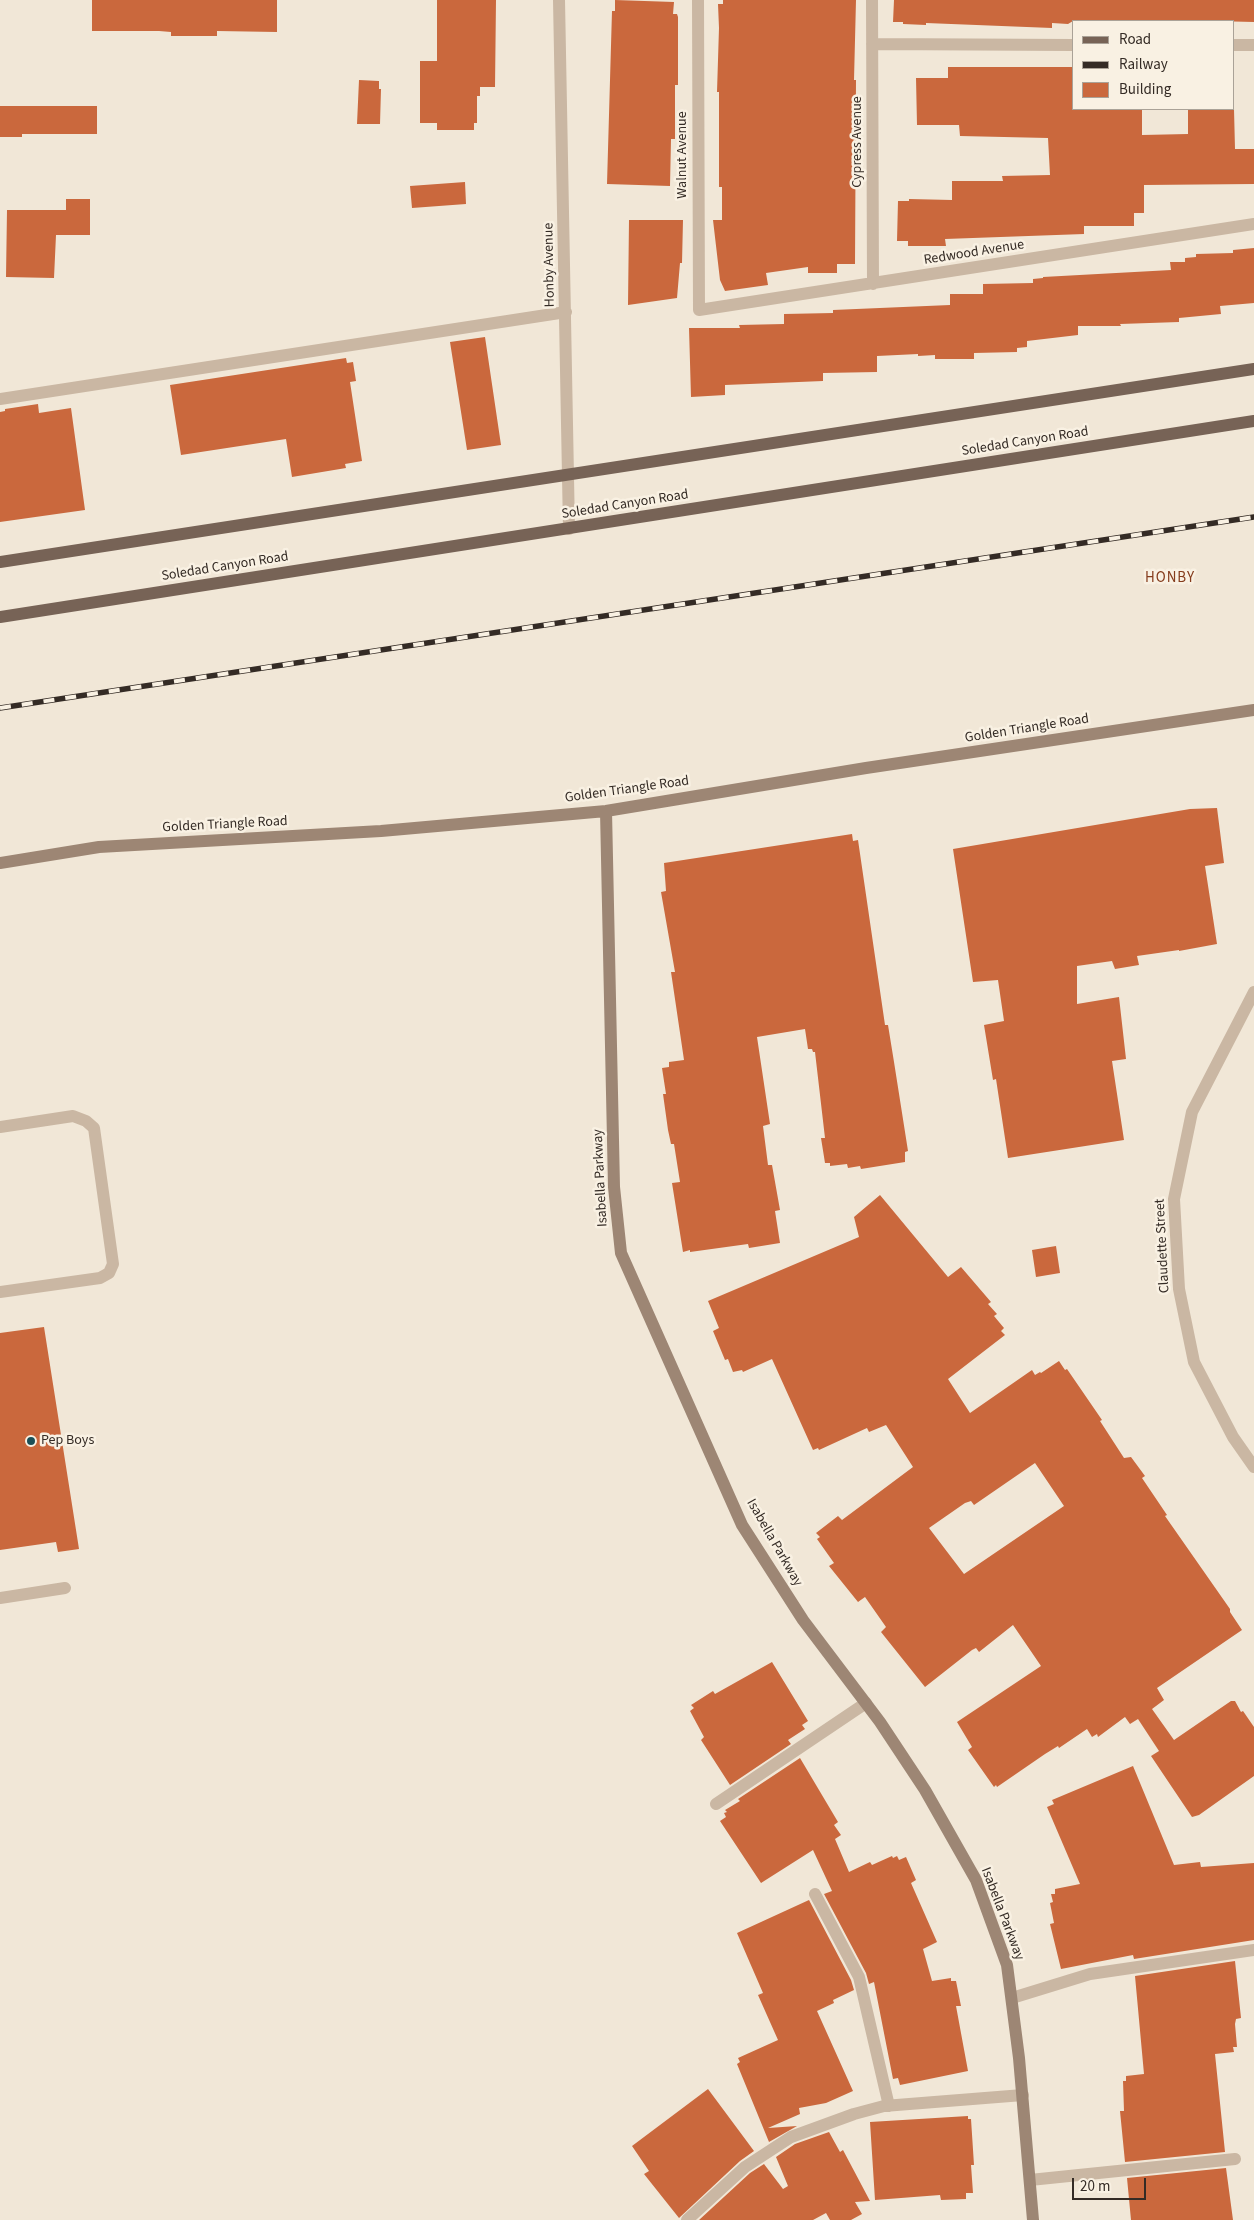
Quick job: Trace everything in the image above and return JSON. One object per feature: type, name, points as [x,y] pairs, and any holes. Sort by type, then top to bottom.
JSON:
[{"type":"main road","points":[[0,562],[1254,369]]},
{"type":"main road","name":"Soledad Canyon Road","points":[[0,617],[1254,421]]},
{"type":"street","name":"Honby Avenue","points":[[559,0],[569,529]]},
{"type":"street","name":"Walnut Avenue","points":[[698,0],[699,310]]},
{"type":"street","name":"Cypress Avenue","points":[[872,0],[873,284]]},
{"type":"street","points":[[872,44],[1072,45]]},
{"type":"street","points":[[1234,45],[1254,45]]},
{"type":"street","name":"Redwood Avenue","points":[[699,310],[1254,224]]},
{"type":"street","points":[[0,399],[566,312]]},
{"type":"street","name":"Golden Triangle Road","points":[[0,863],[99,847],[381,831],[606,811],[866,768],[1254,710]]},
{"type":"street","name":"Isabella Parkway","points":[[606,811],[614,1187],[621,1253],[742,1525],[803,1620],[866,1703],[925,1790],[976,1880],[1007,1965],[1022,2095],[1033,2220]]},
{"type":"street","name":"Claudette Street","points":[[1254,992],[1192,1112],[1174,1199],[1180,1289],[1194,1362],[1233,1437],[1254,1466]]},
{"type":"street","points":[[0,1127],[73,1116],[86,1121],[94,1128],[113,1264],[109,1273],[100,1278],[0,1292]]},
{"type":"street","points":[[0,1598],[65,1588]]},
{"type":"street","points":[[716,1804],[866,1703]]},
{"type":"street","points":[[815,1894],[858,1977],[889,2106]]},
{"type":"street","points":[[1012,1998],[1090,1974],[1254,1950]]},
{"type":"street","points":[[687,2220],[745,2167],[791,2137],[854,2114],[889,2106],[1022,2095]]},
{"type":"street","points":[[1030,2180],[1235,2159]]},
{"type":"building","points":[[92,0],[277,0],[277,32],[217,31],[217,36],[171,36],[171,32],[159,31],[92,31]]},
{"type":"building","points":[[437,0],[496,0],[495,87],[480,87],[480,96],[477,96],[477,123],[474,123],[474,130],[437,130],[437,123],[420,123],[420,61],[437,61]]},
{"type":"building","points":[[615,0],[674,2],[673,14],[677,14],[678,17],[678,85],[675,85],[675,139],[671,139],[670,186],[607,184],[612,11],[615,11]]},
{"type":"building","points":[[723,0],[856,0],[854,80],[856,80],[855,264],[837,264],[837,273],[808,273],[808,267],[766,273],[768,285],[725,291],[720,280],[713,220],[722,220],[722,187],[719,187],[719,92],[717,92],[718,4],[723,4]]},
{"type":"building","points":[[894,0],[1254,0],[1254,22],[1234,22],[1234,20],[1072,20],[1068,24],[1052,23],[1052,28],[926,23],[926,25],[893,22]]},
{"type":"building","points":[[948,67],[1072,67],[1072,110],[1142,110],[1142,135],[1188,134],[1188,110],[1234,109],[1235,149],[1254,149],[1254,184],[1144,185],[1144,213],[1134,213],[1134,226],[1084,226],[1084,234],[945,239],[946,246],[908,246],[908,241],[897,241],[898,201],[909,201],[909,199],[952,200],[952,181],[1003,181],[1002,176],[1050,175],[1048,138],[960,136],[959,125],[917,125],[916,78],[948,78]]},
{"type":"building","points":[[359,80],[379,81],[379,89],[381,89],[380,124],[357,124]]},
{"type":"building","points":[[0,106],[97,106],[97,134],[22,134],[22,137],[0,137]]},
{"type":"building","points":[[465,182],[466,204],[412,208],[410,186]]},
{"type":"building","points":[[66,199],[90,199],[90,235],[56,235],[54,278],[6,277],[7,210],[66,210]]},
{"type":"building","points":[[629,220],[683,220],[682,263],[680,263],[677,298],[628,305]]},
{"type":"building","points":[[1254,248],[1254,303],[1220,306],[1221,314],[1179,318],[1179,322],[1120,324],[1121,326],[1078,326],[1078,335],[1027,341],[1027,347],[1017,348],[1017,352],[974,353],[974,359],[935,359],[935,355],[918,356],[918,354],[877,356],[877,372],[823,373],[823,381],[725,385],[725,395],[691,397],[689,328],[740,328],[739,325],[784,324],[784,314],[833,313],[833,310],[950,305],[950,294],[983,294],[983,284],[1033,283],[1033,279],[1043,277],[1171,270],[1170,262],[1185,262],[1185,258],[1196,257],[1196,254],[1233,253],[1233,250]]},
{"type":"building","points":[[485,337],[501,445],[467,450],[450,342]]},
{"type":"building","points":[[346,358],[347,363],[353,362],[356,381],[350,382],[362,461],[345,464],[346,468],[292,477],[286,439],[181,455],[170,385]]},
{"type":"building","points":[[38,404],[39,413],[71,408],[85,510],[0,522],[0,412],[5,411],[5,409]]},
{"type":"building","points":[[1217,808],[1224,863],[1205,866],[1217,944],[1137,956],[1139,965],[1115,969],[1112,961],[1077,966],[1077,1004],[1119,997],[1126,1059],[1112,1061],[1124,1140],[1008,1158],[996,1079],[993,1080],[984,1025],[1004,1021],[998,980],[973,982],[953,849],[1190,809]]},
{"type":"building","points":[[852,834],[853,841],[858,840],[885,1025],[888,1025],[894,1062],[908,1151],[905,1152],[905,1162],[861,1169],[860,1166],[848,1168],[847,1164],[830,1166],[830,1163],[825,1163],[821,1138],[825,1138],[815,1052],[812,1049],[808,1049],[805,1029],[757,1037],[770,1124],[763,1126],[768,1165],[772,1165],[780,1210],[775,1211],[780,1243],[749,1248],[748,1244],[683,1252],[672,1183],[680,1182],[674,1144],[671,1144],[668,1130],[663,1094],[666,1094],[662,1068],[669,1067],[669,1062],[684,1060],[671,972],[675,972],[661,892],[666,891],[664,863]]},
{"type":"building","points":[[880,1195],[948,1277],[961,1267],[991,1302],[988,1304],[997,1314],[994,1316],[1004,1328],[1001,1331],[1005,1335],[948,1379],[970,1413],[1032,1370],[1035,1375],[1041,1373],[1059,1361],[1065,1370],[1067,1369],[1102,1420],[1100,1421],[1124,1458],[1131,1457],[1145,1476],[1142,1478],[1167,1515],[1165,1516],[1230,1609],[1242,1630],[1157,1688],[1164,1700],[1152,1709],[1174,1740],[1231,1701],[1235,1701],[1241,1712],[1243,1711],[1254,1727],[1254,1776],[1199,1815],[1192,1817],[1151,1756],[1159,1751],[1138,1719],[1130,1724],[1125,1717],[1098,1737],[1097,1734],[1092,1737],[1087,1729],[1059,1748],[1058,1746],[1045,1754],[997,1787],[996,1785],[994,1787],[968,1750],[972,1747],[957,1722],[1041,1666],[1013,1625],[979,1652],[976,1648],[972,1650],[925,1687],[881,1632],[886,1627],[865,1597],[858,1602],[829,1566],[834,1563],[817,1539],[820,1537],[816,1533],[838,1516],[842,1520],[913,1467],[886,1425],[869,1432],[867,1428],[819,1450],[818,1448],[813,1450],[772,1359],[743,1372],[742,1370],[733,1372],[728,1359],[725,1360],[713,1331],[719,1328],[708,1301],[859,1237],[854,1217]],"holes":[[[1035,1463],[1064,1506],[964,1574],[929,1528],[965,1503],[971,1501],[974,1505]]]},
{"type":"building","points":[[1056,1246],[1060,1273],[1036,1277],[1032,1250]]},
{"type":"building","name":"Pep Boys","points":[[44,1327],[79,1549],[58,1552],[56,1542],[0,1550],[0,1333]]},
{"type":"building","points":[[772,1662],[808,1721],[802,1725],[805,1729],[788,1740],[791,1744],[730,1785],[701,1740],[704,1737],[690,1711],[694,1708],[691,1705],[713,1691],[715,1694]]},
{"type":"building","points":[[800,1758],[838,1822],[834,1825],[841,1835],[835,1839],[849,1872],[870,1862],[872,1865],[892,1856],[893,1858],[897,1856],[899,1860],[906,1857],[916,1880],[911,1883],[937,1942],[923,1949],[932,1981],[951,1978],[951,1981],[956,1981],[961,2006],[956,2006],[968,2071],[900,2085],[898,2078],[893,2079],[874,1982],[869,1984],[866,1973],[824,1894],[832,1891],[813,1850],[761,1883],[720,1821],[726,1817],[724,1813],[727,1812],[725,1810],[740,1801],[738,1799]]},
{"type":"building","points":[[1133,1766],[1174,1865],[1200,1862],[1201,1867],[1254,1863],[1254,1940],[1134,1959],[1133,1955],[1061,1969],[1050,1924],[1054,1923],[1050,1903],[1053,1902],[1051,1894],[1055,1894],[1055,1889],[1080,1884],[1047,1807],[1054,1804],[1052,1800]]},
{"type":"building","points":[[809,1900],[851,1980],[854,1990],[833,2000],[834,2003],[817,2011],[853,2091],[826,2103],[799,2108],[800,2114],[768,2128],[797,2126],[769,2142],[737,2064],[740,2062],[738,2058],[778,2040],[758,1995],[763,1993],[737,1933]]},
{"type":"building","points":[[1235,1961],[1241,2018],[1236,2019],[1235,2024],[1237,2047],[1233,2047],[1234,2052],[1215,2054],[1225,2152],[1125,2162],[1120,2111],[1124,2111],[1123,2081],[1126,2081],[1126,2076],[1144,2074],[1135,1976]]},
{"type":"building","points":[[708,2089],[754,2151],[740,2161],[679,2218],[644,2174],[649,2171],[632,2146]]},
{"type":"building","points":[[968,2116],[968,2119],[971,2119],[974,2165],[971,2165],[973,2193],[966,2193],[966,2199],[941,2200],[940,2195],[875,2200],[870,2122]]},
{"type":"building","points":[[829,2132],[840,2152],[843,2150],[870,2201],[855,2202],[862,2214],[851,2220],[830,2220],[826,2213],[813,2220],[699,2220],[750,2173],[764,2164],[783,2189],[788,2186],[776,2157],[795,2144]]},
{"type":"building","points":[[1226,2168],[1233,2220],[1131,2220],[1127,2178]]},
{"type":"railway","points":[[0,708],[1254,517]]},
{"type":"place","name":"Pep Boys","points":[[31,1441]]},
{"type":"district","name":"HONBY","points":[[1170,579]]}]
